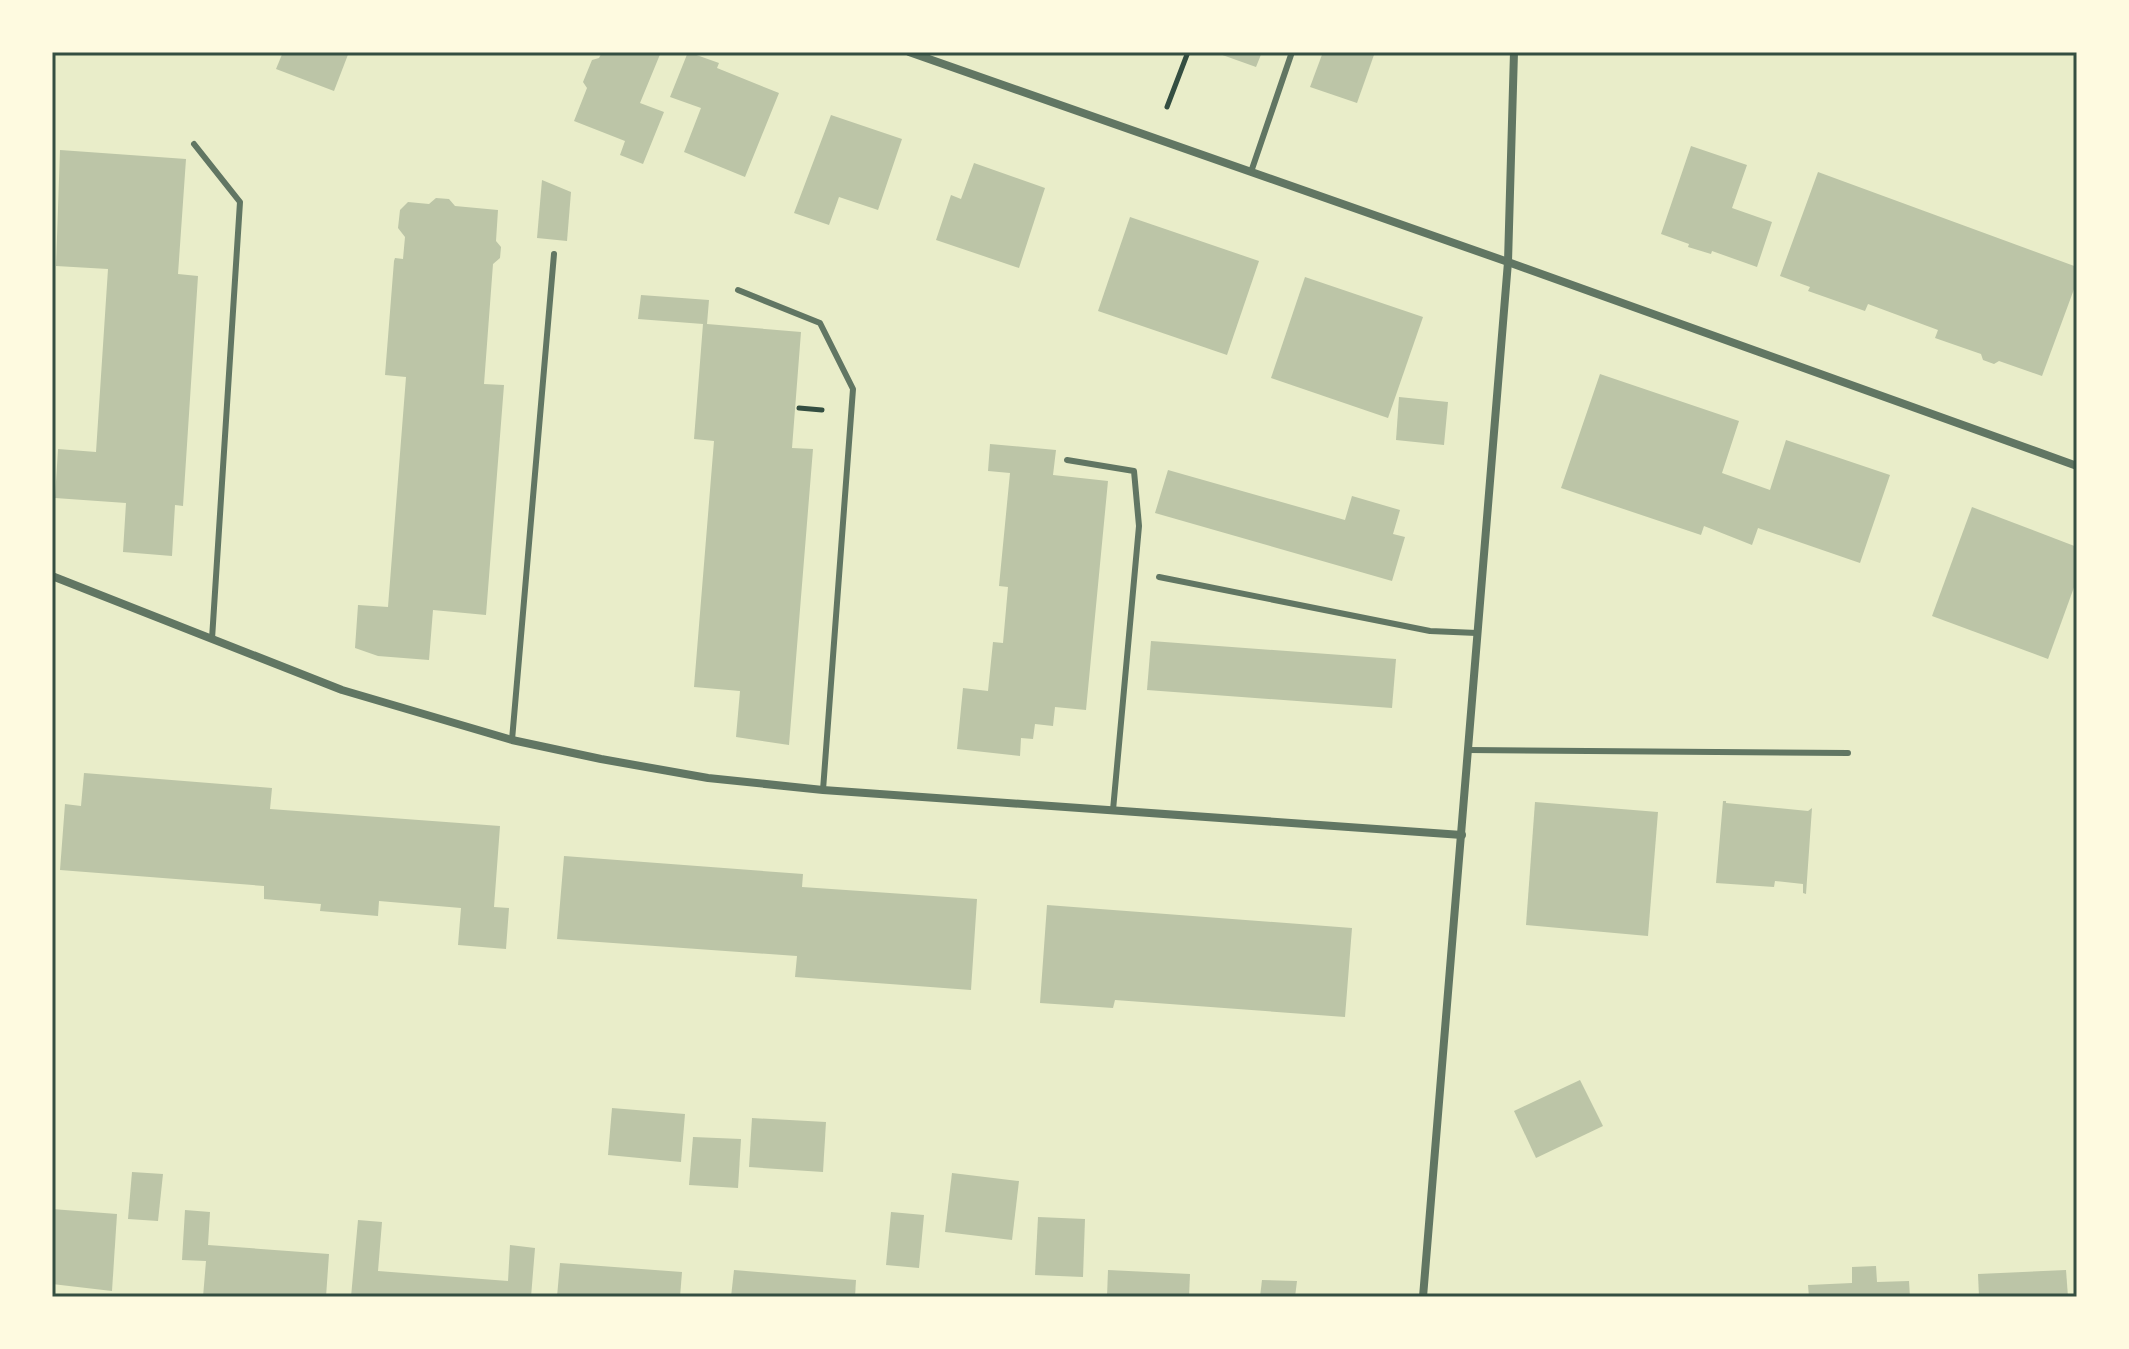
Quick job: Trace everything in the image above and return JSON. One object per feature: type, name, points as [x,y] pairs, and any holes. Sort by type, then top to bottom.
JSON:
[{"type":"street","points":[[909,52],[2077,466]]},
{"type":"street","points":[[1423,1297],[1508,262],[1514,52]]},
{"type":"street","points":[[52,576],[342,690],[512,740],[708,778],[823,790],[1462,835]]},
{"type":"lane","points":[[1251,172],[1292,52]]},
{"type":"lane","points":[[194,144],[240,202],[212,639]]},
{"type":"lane","points":[[512,740],[554,254]]},
{"type":"lane","points":[[738,290],[820,323],[853,389],[823,790]]},
{"type":"lane","points":[[1067,460],[1134,471],[1139,526],[1113,810]]},
{"type":"lane","points":[[1159,577],[1430,631],[1477,633]]},
{"type":"lane","points":[[1468,750],[1848,753]]},
{"type":"path","points":[[1156,139],[1188,52]]},
{"type":"building","points":[[283,52],[349,52],[334,91],[276,69]]},
{"type":"building","points":[[602,52],[661,52],[640,103],[664,112],[643,164],[620,155],[625,141],[574,121],[587,88],[583,82],[592,60],[599,58]]},
{"type":"building","points":[[688,52],[719,63],[717,68],[779,93],[745,177],[684,152],[701,108],[670,97]]},
{"type":"building","points":[[1214,52],[1262,52],[1256,67]]},
{"type":"building","points":[[1323,52],[1375,52],[1357,103],[1310,87]]},
{"type":"building","points":[[831,115],[902,139],[878,210],[839,197],[829,225],[794,213]]},
{"type":"building","points":[[1691,146],[1747,165],[1732,208],[1772,222],[1757,267],[1712,251],[1711,254],[1688,247],[1689,244],[1661,234]]},
{"type":"building","points":[[60,150],[186,159],[178,274],[198,276],[183,506],[175,505],[172,556],[123,552],[126,503],[55,498],[58,449],[96,452],[108,269],[56,266]]},
{"type":"building","points":[[974,163],[1045,188],[1019,268],[936,240],[951,195],[961,199]]},
{"type":"building","points":[[1818,172],[2077,267],[2077,281],[2042,376],[1999,361],[1994,364],[1983,360],[1981,354],[1935,338],[1938,330],[1868,304],[1865,311],[1808,291],[1810,287],[1780,276]]},
{"type":"building","points":[[542,180],[571,192],[567,241],[537,238]]},
{"type":"building","points":[[436,198],[449,199],[455,206],[498,210],[496,241],[501,247],[500,258],[493,264],[484,384],[504,385],[486,615],[433,610],[429,660],[378,656],[355,648],[358,605],[388,607],[406,377],[385,375],[394,261],[395,258],[403,259],[405,237],[398,228],[400,210],[408,202],[429,204]]},
{"type":"building","points":[[1130,217],[1259,261],[1227,355],[1098,311]]},
{"type":"building","points":[[1305,277],[1423,317],[1388,418],[1271,378]]},
{"type":"building","points":[[641,295],[709,300],[707,324],[801,332],[792,448],[813,449],[789,745],[736,737],[740,691],[694,687],[714,441],[694,439],[703,324],[638,319]]},
{"type":"building","points":[[1600,374],[1739,421],[1722,473],[1770,490],[1786,440],[1890,475],[1860,563],[1758,528],[1752,545],[1704,526],[1701,535],[1561,488]]},
{"type":"building","points":[[1399,397],[1448,402],[1444,445],[1396,440]]},
{"type":"building","points":[[990,444],[1056,450],[1053,475],[1108,481],[1086,710],[1055,707],[1053,726],[1035,724],[1033,739],[1021,738],[1020,756],[957,749],[963,688],[988,691],[993,642],[1003,643],[1008,587],[999,586],[1010,473],[988,471]]},
{"type":"building","points":[[1168,470],[1345,520],[1352,496],[1400,510],[1393,534],[1405,537],[1392,581],[1155,513]]},
{"type":"building","points":[[1972,507],[2077,547],[2077,579],[2048,659],[1932,616]]},
{"type":"building","points":[[1151,641],[1396,659],[1392,708],[1147,690]]},
{"type":"building","points":[[84,773],[272,788],[270,809],[500,826],[494,907],[509,908],[506,949],[458,945],[461,908],[379,901],[378,916],[320,911],[321,904],[264,899],[264,886],[60,870],[65,804],[81,806]]},
{"type":"building","points":[[1723,801],[1808,811],[1812,808],[1806,894],[1803,893],[1803,884],[1775,881],[1774,887],[1716,883]]},
{"type":"building","points":[[1535,802],[1658,812],[1648,936],[1526,925]]},
{"type":"building","points":[[564,856],[803,874],[802,887],[977,899],[971,990],[795,977],[797,956],[557,939]]},
{"type":"building","points":[[1047,905],[1352,928],[1345,1017],[1115,1000],[1113,1008],[1040,1003]]},
{"type":"building","points":[[1580,1080],[1603,1126],[1536,1158],[1514,1111]]},
{"type":"building","points":[[612,1108],[685,1114],[681,1162],[608,1155]]},
{"type":"building","points":[[752,1118],[826,1122],[823,1172],[749,1167]]},
{"type":"building","points":[[693,1137],[741,1139],[738,1188],[689,1185]]},
{"type":"building","points":[[132,1172],[163,1174],[158,1221],[128,1219]]},
{"type":"building","points":[[952,1173],[1019,1181],[1012,1240],[945,1232]]},
{"type":"building","points":[[52,1209],[117,1214],[112,1291],[52,1284]]},
{"type":"building","points":[[185,1210],[210,1212],[208,1245],[329,1254],[326,1297],[203,1297],[206,1261],[182,1260]]},
{"type":"building","points":[[891,1212],[924,1215],[919,1268],[886,1265]]},
{"type":"building","points":[[1038,1217],[1085,1219],[1083,1277],[1035,1275]]},
{"type":"building","points":[[358,1220],[382,1222],[378,1271],[508,1281],[510,1245],[535,1248],[531,1297],[351,1297]]},
{"type":"building","points":[[560,1263],[682,1272],[680,1297],[557,1297]]},
{"type":"building","points":[[1876,1266],[1877,1282],[1909,1281],[1910,1297],[1809,1297],[1808,1285],[1852,1283],[1852,1267]]},
{"type":"building","points":[[734,1270],[856,1280],[855,1297],[731,1297]]},
{"type":"building","points":[[1108,1270],[1190,1274],[1189,1297],[1107,1297]]},
{"type":"building","points":[[2066,1270],[2068,1297],[1979,1297],[1978,1274]]},
{"type":"building","points":[[1262,1280],[1297,1281],[1295,1297],[1260,1297]]}]
